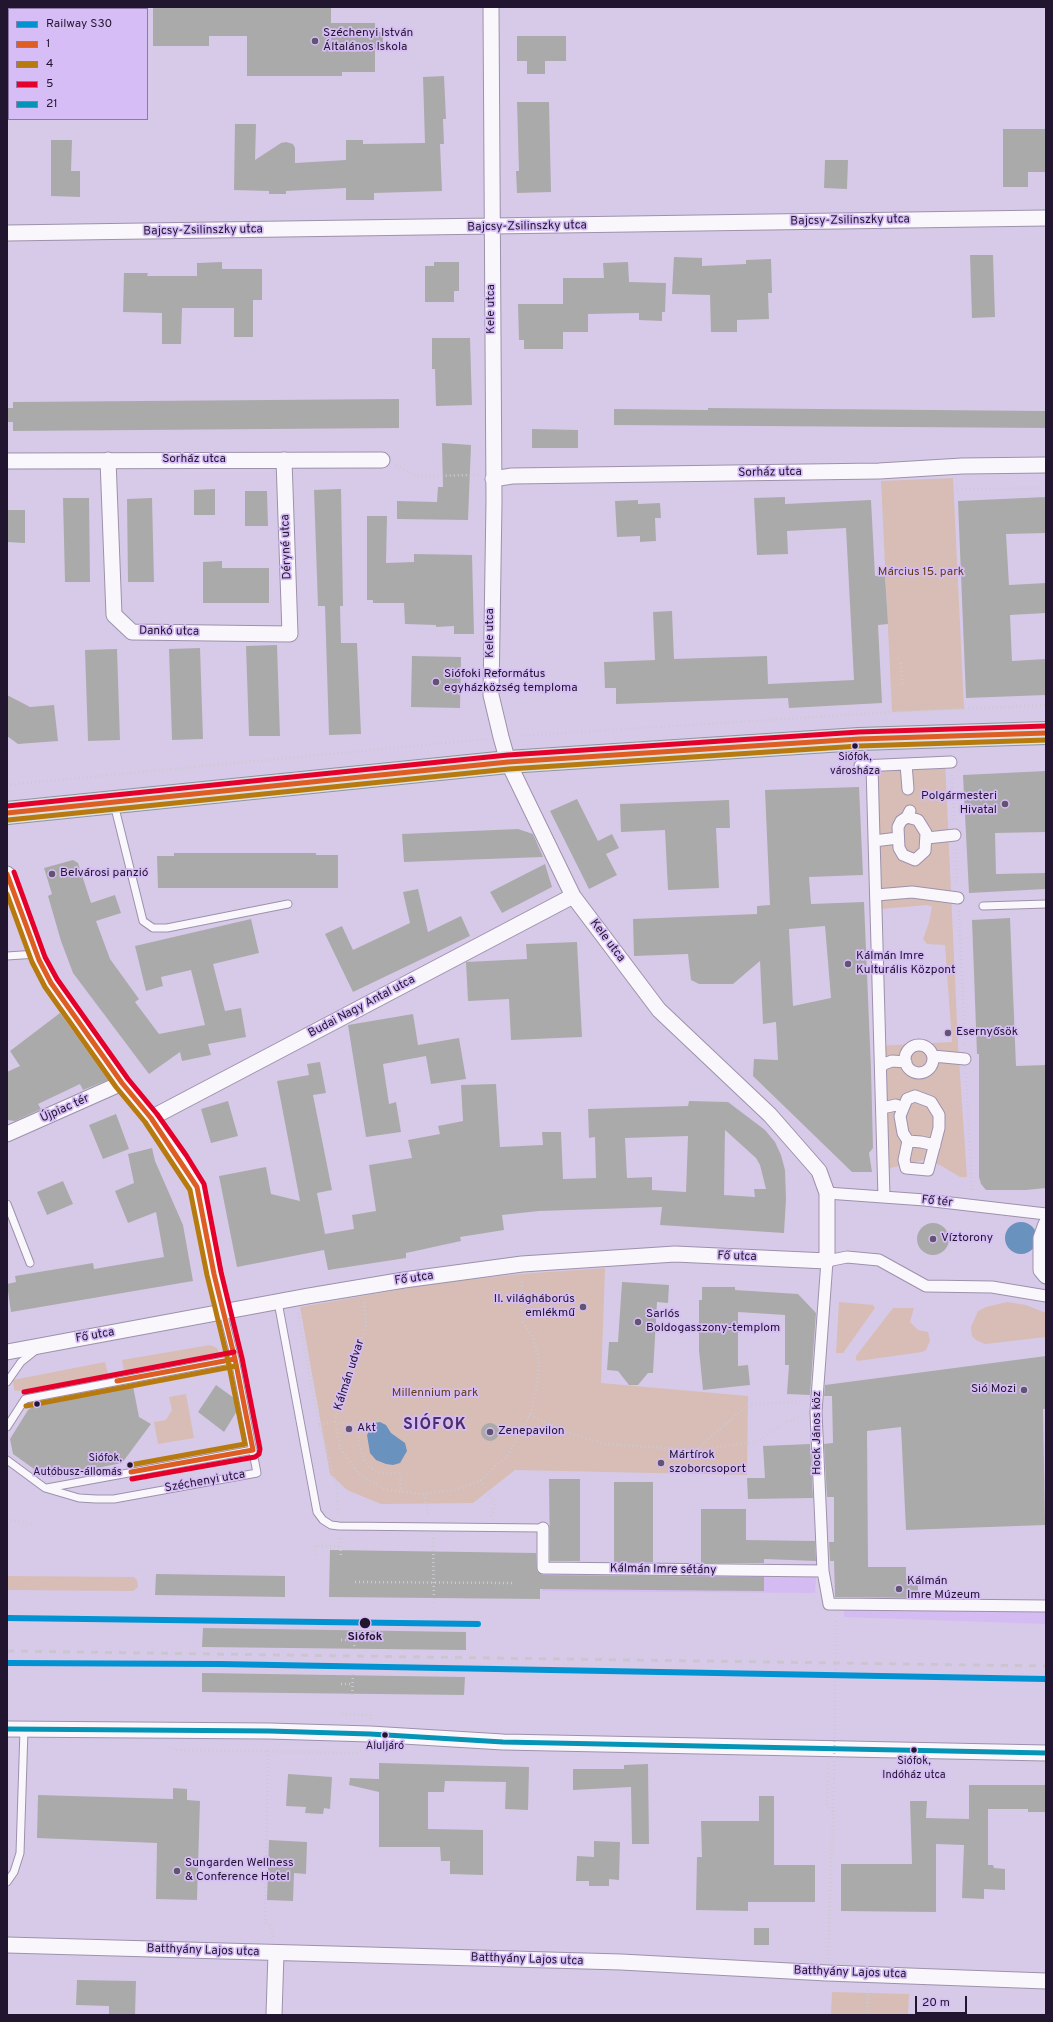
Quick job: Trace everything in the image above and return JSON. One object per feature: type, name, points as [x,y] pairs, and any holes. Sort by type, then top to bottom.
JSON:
[{"type":"main road","points":[[7,813],[508,762],[859,739],[1046,733]]},
{"type":"street","name":"Kele utca","points":[[490,7],[494,501],[491,695],[501,737],[508,762],[573,896],[659,1010],[770,1115],[819,1171],[827,1193],[827,1261]]},
{"type":"street","name":"Bajcsy-Zsilinszky utca","points":[[7,233],[1046,218]]},
{"type":"street","name":"Dankó utca","points":[[108,460],[114,615],[132,632],[290,634]]},
{"type":"street","name":"Déryné utca","points":[[284,460],[290,634]]},
{"type":"street","name":"Sorház utca","points":[[7,461],[382,460]]},
{"type":"street","name":"Sorház utca","points":[[493,479],[512,476],[879,471],[962,466],[1046,465]]},
{"type":"street","points":[[860,766],[951,762]]},
{"type":"street","points":[[906,764],[908,789]]},
{"type":"street","points":[[872,766],[884,1197]]},
{"type":"street","points":[[908,814],[918,820],[922,825],[926,838],[925,851],[915,860],[903,855],[899,848],[898,838],[898,827],[901,821],[908,814]]},
{"type":"street","points":[[926,838],[955,835]]},
{"type":"street","points":[[874,841],[898,838]]},
{"type":"street","name":"Széchenyi utca","points":[[7,874],[11,894],[51,983],[68,1010],[122,1083],[151,1118],[180,1160],[196,1187],[223,1312]]},
{"type":"street","points":[[876,895],[912,892],[958,898]]},
{"type":"street","name":"Budai Nagy Antal utca","points":[[151,1118],[573,896]]},
{"type":"street","points":[[917,1046],[928,1048],[933,1056],[932,1066],[923,1073],[917,1073],[910,1070],[906,1062],[908,1052],[917,1046]]},
{"type":"street","points":[[933,1056],[965,1059]]},
{"type":"street","points":[[881,1067],[892,1061],[906,1062]]},
{"type":"street","name":"Újpiac tér","points":[[7,1134],[122,1083]]},
{"type":"street","points":[[915,1096],[931,1102],[939,1115],[939,1128],[928,1170],[906,1168],[904,1155],[908,1141],[903,1132],[900,1116],[903,1108],[907,1099],[915,1096]]},
{"type":"street","points":[[882,1108],[896,1106],[903,1108]]},
{"type":"street","points":[[908,1141],[935,1145]]},
{"type":"street","name":"Fő tér","points":[[827,1193],[884,1197],[1046,1214]]},
{"type":"street","points":[[1046,1224],[1041,1238],[1040,1270],[1046,1276]]},
{"type":"street","name":"Fő utca","points":[[7,1352],[362,1287],[522,1264],[675,1254],[827,1261]]},
{"type":"street","points":[[827,1261],[847,1257],[879,1260],[926,1286],[992,1287],[1046,1296]]},
{"type":"street","name":"Hock János köz","points":[[827,1261],[816,1412],[823,1572],[829,1604],[1046,1606]]},
{"type":"street","name":"Kálmán Imre sétány","points":[[543,1528],[543,1568],[823,1572]]},
{"type":"street","points":[[7,1729],[269,1731],[370,1734],[503,1742],[828,1750],[1046,1753]]},
{"type":"street","name":"Batthyány Lajos utca","points":[[7,1945],[613,1962],[827,1973],[1046,1981]]},
{"type":"street","points":[[274,2015],[276,1953]]},
{"type":"lane","points":[[114,802],[143,921],[153,928],[167,928],[288,904]]},
{"type":"lane","points":[[983,906],[1046,904]]},
{"type":"lane","points":[[7,956],[37,954]]},
{"type":"lane","points":[[7,1204],[30,1262]]},
{"type":"lane","points":[[278,1302],[317,1512],[323,1520],[331,1525],[339,1526],[543,1528]]},
{"type":"lane","name":"Széchenyi utca","points":[[45,1488],[79,1498],[114,1499],[257,1473],[235,1359],[223,1312]]},
{"type":"lane","points":[[7,1382],[21,1362],[45,1345]]},
{"type":"lane","points":[[7,1427],[25,1398],[235,1359]]},
{"type":"lane","points":[[7,1460],[45,1488],[253,1450]]},
{"type":"lane","points":[[7,1882],[14,1872],[20,1852],[24,1730]]},
{"type":"path","points":[[382,460],[417,476],[479,475],[494,501]]},
{"type":"path","points":[[957,489],[1046,488]]},
{"type":"path","points":[[902,663],[903,686]]},
{"type":"path","points":[[7,785],[501,737],[892,712],[1046,705]]},
{"type":"path","points":[[951,762],[972,1206]]},
{"type":"path","name":"Kálmán udvar","points":[[362,1287],[366,1326],[342,1394],[335,1422],[341,1450],[359,1474],[386,1490],[424,1494],[455,1490],[481,1480],[509,1454],[530,1416],[538,1380],[539,1360],[532,1338],[523,1323],[521,1305],[522,1264]]},
{"type":"path","points":[[295,1299],[318,1425],[338,1486],[339,1526]]},
{"type":"path","points":[[696,1450],[748,1405],[817,1400]]},
{"type":"path","points":[[530,1416],[567,1432],[604,1444],[696,1450],[755,1442],[787,1422],[816,1412]]},
{"type":"path","points":[[318,1425],[335,1422],[363,1426],[359,1436],[359,1445],[365,1462],[370,1468],[384,1474],[400,1473],[401,1492]]},
{"type":"path","points":[[481,1480],[495,1502],[488,1528]]},
{"type":"path","points":[[424,1494],[432,1527],[434,1606]]},
{"type":"path","points":[[7,1519],[36,1525]]},
{"type":"path","points":[[316,1556],[315,1546],[340,1546],[341,1558]]},
{"type":"path","points":[[355,1582],[515,1583]]},
{"type":"path","points":[[827,1973],[834,1778],[836,1619]]},
{"type":"path","points":[[354,1650],[355,1629]]},
{"type":"path","points":[[341,1640],[354,1640]]},
{"type":"path","points":[[352,1695],[353,1673]]},
{"type":"path","points":[[341,1684],[352,1684]]},
{"type":"path","points":[[342,1714],[371,1715]]},
{"type":"path","points":[[269,1731],[265,1921],[271,1926],[276,1953]]},
{"type":"path","points":[[828,1750],[827,1805],[833,1812]]},
{"type":"path","points":[[867,2015],[869,1974]]},
{"type":"shaded area","points":[[542,1564],[817,1564],[815,1593],[542,1591]]},
{"type":"shaded area","points":[[845,1600],[1046,1601],[1046,1624],[844,1617]]},
{"type":"green space","name":"Március 15. park","points":[[953,478],[964,709],[892,712],[881,481]]},
{"type":"green space","points":[[945,760],[958,1045],[967,1177],[960,1177],[940,1165],[924,1160],[891,1168],[880,1175],[875,1046],[952,1042],[945,945],[927,944],[923,939],[932,907],[928,905],[881,909],[877,896],[865,764]]},
{"type":"green space","name":"Millennium park","points":[[605,1268],[601,1383],[748,1396],[747,1475],[515,1470],[473,1503],[381,1504],[347,1490],[330,1474],[300,1307],[437,1283],[520,1274]]},
{"type":"green space","points":[[839,1302],[873,1305],[875,1308],[843,1353],[836,1353]]},
{"type":"green space","points":[[1007,1302],[1026,1305],[1046,1313],[1046,1337],[985,1344],[976,1340],[972,1336],[971,1327],[978,1311],[986,1307]]},
{"type":"green space","points":[[893,1308],[914,1308],[910,1322],[918,1330],[928,1332],[930,1341],[926,1350],[922,1352],[858,1361],[856,1360],[856,1356]]},
{"type":"green space","points":[[210,1345],[217,1348],[219,1353],[124,1371],[122,1360]]},
{"type":"green space","points":[[105,1362],[108,1374],[18,1391],[14,1390],[13,1380]]},
{"type":"green space","points":[[186,1394],[194,1438],[158,1444],[154,1422],[166,1420],[172,1410],[169,1397]]},
{"type":"green space","points":[[7,1576],[134,1577],[137,1580],[138,1587],[133,1591],[7,1590]]},
{"type":"green space","points":[[832,1992],[909,1994],[908,2015],[831,2015]]},
{"type":"water","points":[[1021,1222],[1032,1227],[1037,1238],[1032,1249],[1021,1254],[1010,1249],[1005,1238],[1010,1227]]},
{"type":"water","points":[[380,1422],[386,1425],[391,1433],[405,1443],[407,1451],[400,1463],[393,1465],[386,1464],[376,1460],[370,1453],[367,1435],[374,1423]]},
{"type":"building","name":"Széchenyi István Általános Iskola","points":[[153,7],[331,7],[331,23],[375,23],[375,32],[383,32],[383,49],[375,49],[375,72],[342,72],[342,76],[247,76],[247,36],[209,36],[209,46],[153,46]]},
{"type":"building","points":[[517,36],[566,36],[566,61],[545,61],[545,74],[527,74],[527,61],[517,61]]},
{"type":"building","points":[[444,76],[446,119],[443,119],[444,144],[440,144],[442,191],[374,193],[374,200],[346,200],[346,188],[286,191],[286,194],[269,194],[269,191],[234,190],[235,124],[256,124],[255,160],[281,143],[286,142],[293,144],[295,148],[295,163],[346,160],[346,140],[363,140],[363,144],[425,143],[423,77]]},
{"type":"building","points":[[517,102],[549,102],[551,192],[517,193],[516,171],[519,171]]},
{"type":"building","points":[[1003,129],[1046,129],[1046,172],[1028,172],[1028,187],[1003,187]]},
{"type":"building","points":[[51,140],[72,140],[71,171],[80,171],[80,197],[51,196]]},
{"type":"building","points":[[825,160],[848,160],[847,189],[824,188]]},
{"type":"building","points":[[970,255],[993,255],[995,317],[972,318]]},
{"type":"building","points":[[674,257],[702,258],[702,266],[746,264],[746,260],[771,259],[772,293],[768,293],[769,319],[737,320],[737,332],[711,332],[710,295],[672,294]]},
{"type":"building","points":[[222,262],[222,269],[262,269],[262,300],[253,300],[253,337],[234,337],[234,308],[182,308],[181,344],[162,344],[162,313],[123,312],[124,273],[148,273],[147,276],[197,276],[197,263]]},
{"type":"building","points":[[434,262],[459,262],[459,291],[454,291],[454,302],[425,302],[425,266],[434,266]]},
{"type":"building","points":[[628,262],[629,282],[666,283],[665,312],[662,312],[662,321],[639,320],[639,313],[588,314],[588,332],[563,332],[563,349],[524,349],[524,340],[519,340],[518,304],[563,304],[563,278],[604,278],[603,263]]},
{"type":"building","points":[[432,338],[470,338],[472,405],[436,406],[435,369],[432,369]]},
{"type":"building","points":[[399,399],[399,428],[13,431],[13,422],[7,422],[7,408],[13,408],[13,402]]},
{"type":"building","points":[[708,408],[1046,411],[1046,428],[614,425],[614,409],[708,410]]},
{"type":"building","points":[[532,429],[578,430],[578,448],[532,448]]},
{"type":"building","points":[[442,443],[471,445],[468,520],[397,519],[397,501],[437,502],[438,487],[443,487]]},
{"type":"building","points":[[215,489],[215,515],[194,515],[194,490]]},
{"type":"building","points":[[341,489],[343,606],[340,606],[341,643],[357,643],[361,734],[329,735],[325,606],[318,606],[314,490]]},
{"type":"building","points":[[245,491],[267,491],[268,526],[245,526]]},
{"type":"building","points":[[785,497],[785,504],[871,500],[875,576],[885,575],[888,624],[878,625],[882,703],[789,708],[788,698],[616,704],[616,688],[605,688],[604,662],[655,660],[653,612],[672,611],[674,659],[767,656],[768,684],[854,680],[846,528],[787,531],[788,554],[757,555],[754,498]]},
{"type":"building","points":[[1046,497],[1046,533],[1006,534],[1009,585],[1046,583],[1046,613],[1010,615],[1012,661],[1046,659],[1046,695],[966,698],[958,501]]},
{"type":"building","points":[[63,498],[89,498],[90,582],[65,582]]},
{"type":"building","points":[[152,498],[154,582],[128,582],[127,499]]},
{"type":"building","points":[[638,500],[638,504],[660,503],[661,518],[655,518],[656,541],[640,542],[640,536],[617,537],[615,501]]},
{"type":"building","points":[[7,510],[25,510],[25,543],[7,542]]},
{"type":"building","points":[[367,516],[387,516],[386,563],[414,562],[414,554],[472,555],[474,634],[454,634],[454,626],[436,627],[436,625],[405,624],[404,603],[373,603],[373,600],[367,600]]},
{"type":"building","points":[[222,561],[222,568],[269,568],[269,603],[203,603],[203,562]]},
{"type":"building","points":[[277,645],[280,736],[249,736],[246,646]]},
{"type":"building","points":[[200,648],[203,739],[172,740],[169,649]]},
{"type":"building","points":[[117,649],[120,740],[88,741],[85,650]]},
{"type":"building","name":"Siófoki Református egyházközség temploma","points":[[412,656],[461,657],[460,708],[411,707]]},
{"type":"building","points":[[7,695],[30,707],[54,705],[58,741],[18,744],[7,736]]},
{"type":"building","name":"Polgármesteri Hivatal","points":[[1046,771],[1046,832],[995,833],[996,874],[1046,873],[1046,889],[969,893],[963,775]]},
{"type":"building","points":[[859,787],[863,875],[809,877],[811,904],[864,902],[873,1148],[869,1153],[872,1172],[852,1172],[753,1076],[754,1059],[778,1060],[776,1022],[763,1024],[760,961],[733,984],[699,984],[691,980],[688,954],[634,956],[633,919],[757,914],[757,906],[770,905],[765,790]],"holes":[[[825,926],[831,998],[793,1006],[789,929]]]},
{"type":"building","points":[[577,799],[598,841],[612,834],[619,848],[606,854],[617,875],[589,889],[550,811]]},
{"type":"building","points":[[729,800],[730,828],[716,828],[719,888],[668,890],[665,830],[621,832],[620,804]]},
{"type":"building","points":[[518,829],[533,834],[543,857],[404,862],[402,834]]},
{"type":"building","points":[[174,853],[316,853],[316,855],[338,855],[338,888],[158,888],[157,856],[174,856]]},
{"type":"building","points":[[73,860],[78,863],[91,903],[115,895],[121,913],[96,921],[110,959],[139,999],[135,1002],[159,1034],[205,1025],[191,970],[161,977],[163,986],[146,991],[135,946],[251,919],[259,953],[213,964],[225,1011],[241,1008],[246,1037],[208,1044],[211,1055],[182,1061],[180,1052],[149,1074],[73,973],[61,941],[48,896],[52,894],[44,868]]},
{"type":"building","points":[[545,864],[552,887],[502,913],[490,892]]},
{"type":"building","points":[[418,889],[428,932],[461,916],[470,936],[353,992],[325,934],[342,926],[353,950],[410,923],[403,892]]},
{"type":"building","points":[[1010,918],[1016,1066],[1046,1065],[1046,1188],[1026,1190],[986,1190],[981,1184],[979,1177],[979,1054],[977,1054],[972,920]]},
{"type":"building","points":[[577,942],[582,1037],[511,1040],[509,999],[468,1001],[466,962],[527,959],[526,944]]},
{"type":"building","points":[[60,1013],[108,1080],[83,1090],[80,1084],[38,1104],[41,1109],[15,1121],[7,1120],[7,1072],[20,1066],[10,1051]]},
{"type":"building","points":[[413,1014],[418,1045],[459,1038],[466,1079],[431,1084],[426,1056],[383,1064],[389,1104],[396,1102],[401,1132],[366,1137],[348,1025]]},
{"type":"building","points":[[320,1062],[326,1093],[313,1095],[332,1190],[317,1193],[325,1234],[354,1229],[352,1215],[376,1211],[369,1165],[412,1158],[408,1140],[440,1134],[438,1126],[463,1121],[461,1085],[496,1084],[500,1147],[543,1145],[542,1132],[561,1132],[563,1179],[596,1178],[595,1137],[589,1138],[588,1109],[688,1106],[689,1101],[728,1102],[765,1130],[775,1142],[781,1155],[785,1170],[786,1199],[784,1233],[660,1225],[662,1207],[539,1211],[502,1215],[504,1230],[460,1237],[461,1241],[406,1253],[406,1258],[328,1270],[324,1250],[237,1267],[219,1176],[266,1167],[271,1194],[300,1201],[277,1081],[309,1075],[307,1064]],"holes":[[[725,1130],[756,1158],[760,1165],[766,1189],[754,1189],[755,1197],[724,1195]],[[688,1136],[686,1192],[652,1190],[652,1177],[627,1178],[625,1138]]]},
{"type":"building","points":[[228,1101],[238,1136],[211,1143],[201,1109]]},
{"type":"building","points":[[116,1114],[129,1149],[103,1159],[89,1125]]},
{"type":"building","points":[[152,1148],[155,1161],[183,1225],[193,1281],[11,1312],[7,1284],[16,1282],[15,1276],[93,1263],[94,1269],[164,1257],[156,1212],[128,1223],[115,1191],[134,1183],[128,1154]]},
{"type":"building","points":[[63,1181],[73,1204],[47,1215],[37,1192]]},
{"type":"building","name":"Víztorony","points":[[933,1223],[942,1226],[946,1230],[949,1239],[946,1248],[942,1252],[933,1255],[924,1252],[920,1248],[917,1239],[920,1230],[924,1226]]},
{"type":"building","name":"Sarlós Boldogasszony-templom","points":[[622,1282],[669,1285],[668,1303],[657,1302],[653,1373],[648,1373],[638,1385],[629,1385],[618,1371],[607,1370],[609,1342],[618,1342]]},
{"type":"building","points":[[702,1287],[735,1287],[735,1290],[798,1294],[816,1313],[810,1395],[787,1394],[789,1365],[785,1365],[785,1315],[738,1312],[738,1366],[748,1365],[750,1385],[703,1390],[699,1350],[699,1300],[702,1300]]},
{"type":"building","points":[[1046,1356],[1046,1409],[1043,1409],[1045,1525],[906,1530],[901,1427],[867,1431],[868,1567],[906,1567],[906,1579],[918,1580],[918,1598],[835,1597],[834,1561],[830,1561],[829,1542],[834,1542],[834,1497],[827,1497],[824,1444],[833,1443],[832,1396],[824,1396],[825,1385]]},
{"type":"building","points":[[216,1385],[234,1398],[237,1411],[224,1432],[198,1412]]},
{"type":"building","points":[[133,1386],[139,1417],[151,1424],[122,1463],[51,1477],[41,1474],[13,1454],[10,1439],[28,1410],[36,1404]]},
{"type":"building","name":"Zenepavilon","points":[[490,1423],[496,1426],[499,1432],[496,1438],[490,1441],[484,1438],[481,1432],[484,1426]]},
{"type":"building","points":[[810,1444],[813,1498],[748,1499],[747,1478],[765,1478],[763,1446]]},
{"type":"building","points":[[549,1479],[580,1479],[580,1561],[550,1561]]},
{"type":"building","points":[[614,1482],[653,1482],[653,1562],[614,1562]]},
{"type":"building","points":[[701,1509],[746,1509],[746,1540],[815,1541],[816,1561],[764,1559],[764,1563],[701,1563]]},
{"type":"building","points":[[330,1550],[536,1553],[537,1571],[543,1575],[764,1577],[764,1591],[540,1589],[540,1599],[329,1597]]},
{"type":"building","points":[[156,1574],[285,1576],[285,1597],[155,1595]]},
{"type":"building","points":[[203,1628],[466,1632],[466,1650],[202,1647]]},
{"type":"building","points":[[202,1673],[465,1677],[464,1695],[202,1692]]},
{"type":"building","points":[[379,1763],[529,1767],[528,1810],[505,1809],[506,1782],[445,1781],[444,1792],[428,1792],[428,1829],[483,1830],[483,1875],[450,1874],[450,1861],[441,1861],[440,1847],[379,1847],[379,1792],[349,1785],[350,1778],[379,1779]]},
{"type":"building","points":[[648,1764],[649,1844],[632,1844],[631,1787],[573,1790],[573,1769],[624,1769],[624,1765]]},
{"type":"building","points":[[288,1774],[332,1777],[330,1809],[324,1808],[323,1814],[305,1813],[306,1807],[286,1806]]},
{"type":"building","points":[[969,1785],[1046,1785],[1046,1812],[1028,1812],[1028,1809],[988,1809],[988,1865],[993,1865],[994,1868],[1005,1869],[1005,1890],[984,1889],[984,1899],[962,1898],[964,1845],[936,1844],[936,1912],[841,1911],[841,1864],[912,1864],[910,1801],[927,1801],[926,1818],[969,1819]]},
{"type":"building","name":"Sungarden Wellness & Conference Hotel","points":[[173,1788],[187,1789],[187,1800],[200,1801],[197,1900],[156,1899],[157,1843],[37,1838],[38,1795],[173,1799]]},
{"type":"building","points":[[759,1796],[774,1796],[774,1865],[815,1865],[815,1902],[748,1902],[748,1911],[696,1910],[697,1857],[702,1857],[701,1821],[759,1821]]},
{"type":"building","points":[[269,1840],[307,1842],[306,1874],[294,1873],[293,1901],[267,1900]]},
{"type":"building","points":[[594,1841],[620,1842],[619,1880],[609,1879],[609,1886],[589,1886],[589,1881],[576,1881],[577,1856],[594,1857]]},
{"type":"building","points":[[754,1928],[769,1928],[769,1945],[754,1945]]},
{"type":"building","points":[[77,1980],[136,1981],[135,2015],[109,2015],[109,2006],[76,2005]]},
{"type":"railway","points":[[7,1651],[1046,1666]]},
{"type":"rail line","name":"S30","points":[[7,1618],[478,1624]]},
{"type":"rail line","name":"S30","points":[[7,1663],[220,1664],[1046,1679]]},
{"type":"transit line","name":"5","points":[[7,806],[508,755],[859,732],[1046,726]]},
{"type":"transit line","name":"1","points":[[7,813],[508,762],[859,739],[1046,733]]},
{"type":"transit line","name":"4","points":[[8,820],[509,769],[859,746],[1046,740]]},
{"type":"transit line","name":"5","points":[[14,872],[45,957],[57,979],[128,1079],[157,1114],[186,1155],[204,1184],[221,1272],[242,1358],[260,1449],[259,1454],[255,1457],[132,1479]]},
{"type":"transit line","name":"1","points":[[7,874],[39,960],[51,983],[122,1083],[151,1118],[197,1187],[214,1274],[235,1359],[253,1450]]},
{"type":"transit line","name":"4","points":[[7,894],[32,962],[45,987],[116,1087],[145,1122],[190,1190],[207,1275],[228,1361],[245,1444],[130,1465]]},
{"type":"transit line","name":"5","points":[[24,1392],[234,1352]]},
{"type":"transit line","name":"1","points":[[117,1381],[235,1359]]},
{"type":"transit line","name":"4","points":[[26,1406],[236,1366]]},
{"type":"transit line","name":"1","points":[[131,1472],[253,1450]]},
{"type":"transit line","name":"21","points":[[7,1729],[269,1731],[370,1734],[503,1742],[1046,1753]]},
{"type":"place","name":"Széchenyi István Általános Iskola","points":[[315,41]]},
{"type":"place","name":"Siófoki Református egyházközség temploma","points":[[436,682]]},
{"type":"place","name":"Siófok, városháza","points":[[855,746]]},
{"type":"place","name":"Polgármesteri Hivatal","points":[[1005,804]]},
{"type":"place","name":"Belvárosi panzió","points":[[52,874]]},
{"type":"place","name":"Kálmán Imre Kulturális Központ","points":[[848,964]]},
{"type":"place","name":"Esernyősök","points":[[948,1033]]},
{"type":"place","name":"Víztorony","points":[[933,1239]]},
{"type":"place","name":"II. világháborús emlékmű","points":[[583,1307]]},
{"type":"place","name":"Sarlós Boldogasszony-templom","points":[[638,1322]]},
{"type":"place","name":"Sió Mozi","points":[[1024,1390]]},
{"type":"place","name":"Akt","points":[[349,1429]]},
{"type":"place","name":"Zenepavilon","points":[[490,1432]]},
{"type":"place","name":"Mártírok szoborcsoport","points":[[661,1463]]},
{"type":"place","name":"Siófok, Autóbusz-állomás","points":[[130,1465]]},
{"type":"place","name":"Kálmán Imre Múzeum","points":[[899,1589]]},
{"type":"place","name":"Siófok","points":[[365,1623]]},
{"type":"place","name":"Aluljáró","points":[[385,1735]]},
{"type":"place","name":"Siófok, Indóház utca","points":[[914,1750]]},
{"type":"place","name":"Sungarden Wellness & Conference Hotel","points":[[177,1871]]},
{"type":"district","name":"SIÓFOK","points":[[435,1426]]}]
